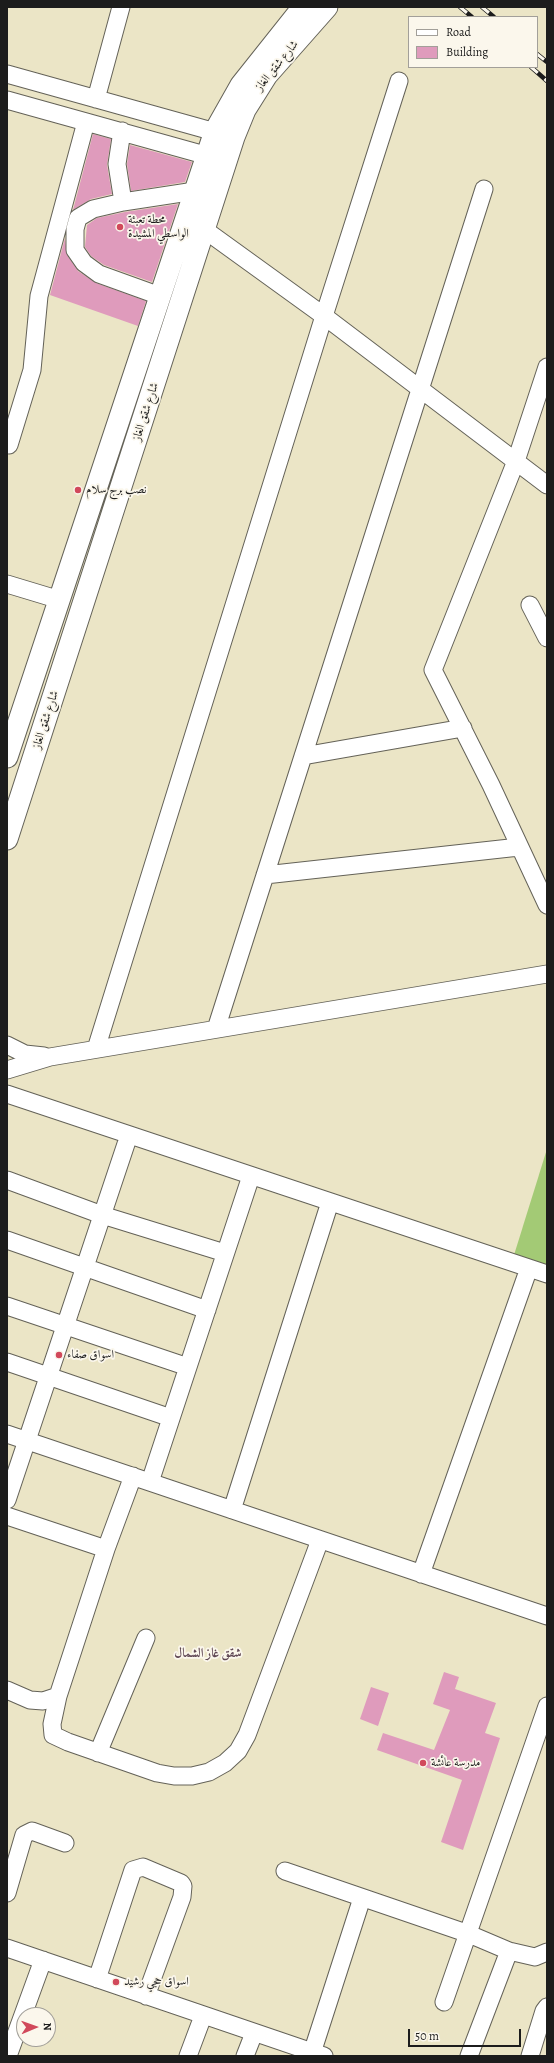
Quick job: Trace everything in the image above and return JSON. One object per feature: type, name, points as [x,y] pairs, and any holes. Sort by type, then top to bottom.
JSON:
[{"type":"main road","name":"شارع شقق الغاز","points":[[7,840],[205,230],[226,161],[224,134],[241,85],[303,7]]},
{"type":"main road","name":"شارع شقق الغاز","points":[[10,749],[207,154],[245,110],[267,75],[326,7]]},
{"type":"main road","points":[[10,749],[36,750]]},
{"type":"street","points":[[96,99],[121,7]]},
{"type":"street","points":[[7,74],[224,134]]},
{"type":"street","points":[[96,1049],[324,316],[399,81]]},
{"type":"street","points":[[7,100],[207,154],[226,161]]},
{"type":"street","points":[[8,446],[32,370],[39,296],[86,122]]},
{"type":"street","points":[[122,131],[117,164],[123,202]]},
{"type":"street","points":[[216,1029],[484,189]]},
{"type":"street","points":[[160,296],[99,274],[84,262],[75,250],[74,229],[78,218],[93,209],[123,202],[195,191]]},
{"type":"street","points":[[205,230],[324,316],[547,485]]},
{"type":"street","points":[[547,367],[516,461],[433,670],[496,796],[547,905]]},
{"type":"street","points":[[7,584],[60,600]]},
{"type":"street","points":[[530,606],[547,638]]},
{"type":"street","points":[[303,756],[463,728]]},
{"type":"street","points":[[265,875],[519,847]]},
{"type":"street","points":[[7,1070],[50,1056],[547,974]]},
{"type":"street","points":[[7,1044],[25,1054],[50,1056]]},
{"type":"street","points":[[7,1094],[547,1274]]},
{"type":"street","points":[[7,1500],[129,1135]]},
{"type":"street","points":[[150,1482],[251,1176]]},
{"type":"street","points":[[7,1180],[102,1214],[225,1253]]},
{"type":"street","points":[[232,1510],[330,1202]]},
{"type":"street","points":[[7,1240],[207,1310]]},
{"type":"street","points":[[421,1574],[529,1268]]},
{"type":"street","points":[[7,1306],[188,1368]]},
{"type":"street","points":[[7,1362],[171,1418]]},
{"type":"street","points":[[7,1434],[547,1616]]},
{"type":"street","points":[[133,1476],[106,1549],[58,1696],[52,1724],[53,1735],[98,1753],[174,1776],[198,1775],[209,1772],[225,1763],[238,1751],[247,1735],[320,1540]]},
{"type":"street","points":[[7,1516],[106,1549]]},
{"type":"street","points":[[98,1753],[146,1638]]},
{"type":"street","points":[[7,1690],[30,1700],[43,1701],[58,1696]]},
{"type":"street","points":[[444,2002],[469,1934],[547,1706]]},
{"type":"street","points":[[7,1893],[24,1836],[32,1831],[65,1843]]},
{"type":"street","points":[[97,1979],[133,1870],[143,1867],[180,1883],[183,1886],[182,1897],[146,1996]]},
{"type":"street","points":[[285,1871],[469,1934],[510,1951],[535,1957],[547,1952]]},
{"type":"street","points":[[7,1948],[318,2054],[362,1898]]},
{"type":"street","points":[[469,2056],[510,1951]]},
{"type":"street","points":[[8,2056],[43,1960]]},
{"type":"street","points":[[530,2056],[544,2010],[547,2007]]},
{"type":"street","points":[[188,2056],[203,2016]]},
{"type":"street","points":[[245,2056],[254,2033]]},
{"type":"green space","points":[[547,1149],[547,1268],[514,1255]]},
{"type":"building","points":[[93,134],[111,139],[107,165],[112,194],[91,199],[73,210]]},
{"type":"building","points":[[130,145],[192,162],[185,182],[131,191],[127,164]]},
{"type":"building","points":[[178,204],[152,282],[104,265],[91,256],[85,247],[87,225],[97,218]]},
{"type":"building","points":[[65,238],[67,255],[78,271],[96,283],[146,301],[138,326],[50,295]]},
{"type":"building","points":[[444,1672],[459,1677],[455,1689],[496,1703],[485,1733],[500,1738],[463,1850],[441,1842],[462,1780],[377,1750],[383,1733],[434,1750],[450,1710],[433,1704]]},
{"type":"building","points":[[371,1687],[389,1693],[378,1726],[360,1719]]},
{"type":"railway","points":[[460,7],[471,16]]},
{"type":"railway","points":[[482,7],[493,16]]},
{"type":"railway","points":[[538,55],[547,62]]},
{"type":"railway","points":[[532,68],[547,81]]},
{"type":"place","name":"محطة تعبئة الواسطي المشيدة","points":[[120,227]]},
{"type":"place","name":"نصب برج سلام","points":[[78,490]]},
{"type":"place","name":"اسواق صفاء","points":[[59,1355]]},
{"type":"place","name":"مدرسة عائشة","points":[[423,1763]]},
{"type":"place","name":"اسواق حجي رشيد","points":[[116,1982]]},
{"type":"district","name":"شقق غاز الشمال","points":[[208,1654]]}]
